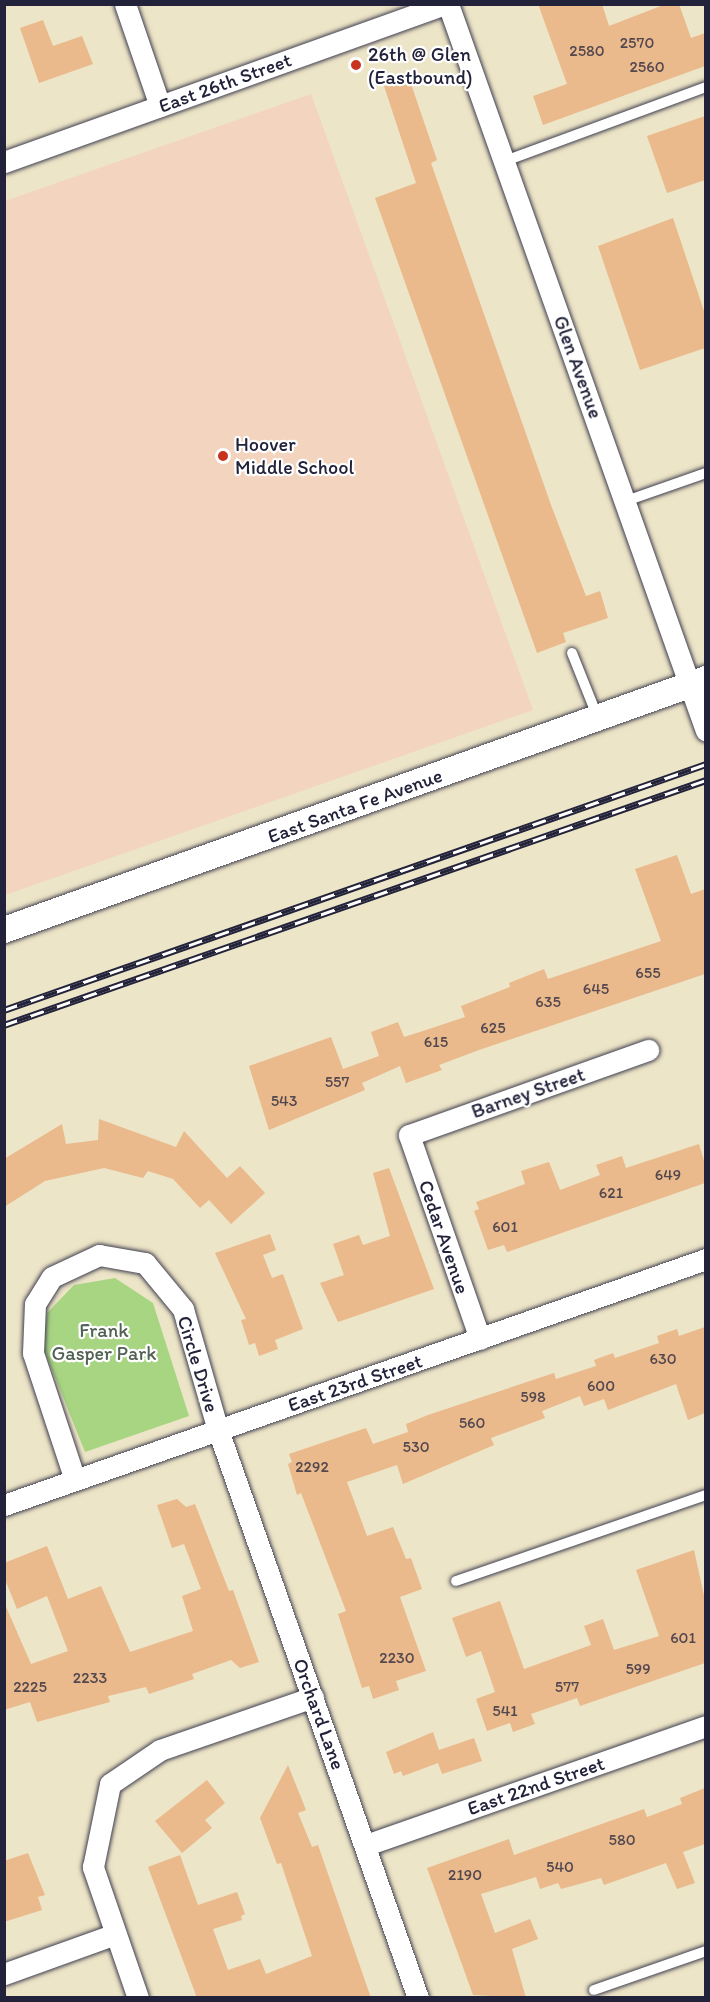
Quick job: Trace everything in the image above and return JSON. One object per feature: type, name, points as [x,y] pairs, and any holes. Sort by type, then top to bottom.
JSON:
[{"type":"street","points":[[125,4],[160,106]]},
{"type":"street","name":"East 26th Street","points":[[4,162],[446,4]]},
{"type":"street","name":"Glen Avenue","points":[[446,4],[505,161],[626,501],[697,682],[705,731]]},
{"type":"street","name":"East Santa Fe Avenue","points":[[4,930],[697,682]]},
{"type":"street","name":"Barney Street","points":[[409,1135],[648,1050]]},
{"type":"street","name":"Cedar Avenue","points":[[409,1135],[480,1339]]},
{"type":"street","name":"Circle Drive","points":[[75,1480],[33,1353],[35,1304],[52,1277],[99,1255],[145,1263],[183,1309],[218,1431]]},
{"type":"street","name":"East 23rd Street","points":[[4,1505],[705,1259]]},
{"type":"street","name":"Orchard Lane","points":[[218,1431],[366,1845],[418,1998]]},
{"type":"street","points":[[138,1998],[93,1867],[110,1784],[160,1750],[313,1697]]},
{"type":"street","name":"East 22nd Street","points":[[366,1845],[705,1726]]},
{"type":"street","points":[[4,1974],[115,1934]]},
{"type":"lane","points":[[505,161],[705,87]]},
{"type":"lane","points":[[626,501],[705,473]]},
{"type":"lane","points":[[572,652],[598,718]]},
{"type":"lane","points":[[456,1581],[705,1495]]},
{"type":"lane","points":[[594,1990],[705,1951]]},
{"type":"shaded area","name":"Hoover Middle School","points":[[311,94],[533,710],[5,895],[5,201]]},
{"type":"green space","name":"Frank Gasper Park","points":[[115,1278],[153,1303],[189,1416],[85,1452],[43,1347],[47,1313],[74,1285]]},
{"type":"building","points":[[538,4],[602,4],[609,26],[666,4],[679,4],[691,38],[705,33],[705,66],[543,125],[533,96],[567,84]]},
{"type":"building","points":[[43,20],[53,46],[82,36],[93,64],[39,83],[20,28]]},
{"type":"building","points":[[409,78],[437,160],[431,163],[551,505],[586,596],[600,591],[608,618],[563,633],[566,642],[537,653],[375,198],[416,183],[384,86]]},
{"type":"building","points":[[705,116],[705,180],[667,193],[647,136]]},
{"type":"building","points":[[673,218],[705,314],[705,348],[640,370],[598,246]]},
{"type":"building","points":[[677,855],[691,894],[705,889],[705,974],[479,1050],[439,1065],[442,1070],[406,1083],[400,1066],[362,1083],[365,1090],[269,1130],[249,1066],[331,1037],[343,1069],[379,1056],[371,1032],[398,1022],[404,1037],[465,1017],[461,1006],[510,987],[509,983],[544,969],[548,979],[661,941],[635,869]]},
{"type":"building","points":[[99,1119],[176,1147],[184,1131],[227,1178],[240,1166],[265,1193],[231,1224],[209,1200],[200,1208],[173,1179],[148,1171],[143,1178],[104,1168],[45,1181],[4,1207],[4,1159],[62,1124],[66,1144],[98,1140]]},
{"type":"building","points":[[699,1144],[705,1164],[705,1183],[507,1252],[504,1245],[488,1250],[474,1211],[479,1209],[476,1202],[525,1184],[521,1171],[549,1162],[560,1190],[600,1175],[596,1165],[622,1156],[626,1168]]},
{"type":"building","points":[[389,1168],[434,1289],[338,1322],[320,1283],[344,1275],[333,1244],[359,1235],[363,1245],[390,1236],[373,1173]]},
{"type":"building","points":[[270,1234],[276,1250],[263,1255],[272,1278],[283,1274],[303,1329],[275,1340],[278,1349],[259,1356],[255,1343],[249,1345],[241,1320],[246,1319],[215,1253]]},
{"type":"building","points":[[705,1327],[705,1413],[688,1420],[676,1384],[608,1410],[604,1399],[584,1406],[580,1396],[542,1411],[545,1418],[491,1438],[494,1445],[403,1484],[397,1465],[347,1482],[367,1536],[393,1527],[406,1559],[411,1558],[422,1589],[400,1597],[426,1671],[396,1681],[399,1690],[373,1699],[369,1686],[362,1688],[338,1614],[346,1611],[301,1493],[297,1495],[288,1464],[292,1462],[289,1454],[366,1428],[373,1444],[408,1432],[406,1424],[428,1415],[554,1373],[556,1379],[596,1366],[594,1360],[613,1353],[615,1358],[659,1343],[657,1336],[677,1329],[679,1336]]},
{"type":"building","points":[[177,1499],[186,1507],[195,1504],[229,1591],[233,1590],[259,1662],[240,1668],[231,1660],[192,1674],[194,1679],[149,1694],[146,1687],[108,1696],[110,1702],[37,1722],[30,1702],[4,1710],[4,1602],[31,1664],[68,1651],[47,1596],[17,1609],[4,1577],[4,1563],[47,1546],[68,1599],[101,1586],[130,1652],[193,1631],[182,1596],[201,1589],[184,1544],[172,1548],[157,1505]]},
{"type":"building","points":[[694,1550],[705,1600],[705,1663],[580,1706],[577,1698],[531,1714],[535,1724],[513,1732],[510,1723],[487,1731],[476,1699],[495,1692],[481,1651],[466,1657],[452,1618],[500,1601],[524,1669],[591,1645],[584,1626],[603,1619],[614,1650],[659,1636],[636,1570]]},
{"type":"building","points":[[433,1732],[439,1750],[474,1738],[482,1761],[442,1774],[438,1763],[403,1776],[401,1771],[394,1774],[386,1752]]},
{"type":"building","points":[[288,1765],[306,1810],[298,1813],[312,1847],[318,1845],[371,1998],[197,1998],[148,1867],[180,1855],[198,1905],[237,1892],[245,1914],[241,1916],[242,1920],[213,1929],[228,1970],[260,1959],[266,1974],[312,1956],[281,1863],[277,1864],[260,1818]]},
{"type":"building","points":[[207,1780],[225,1803],[205,1820],[212,1828],[182,1853],[155,1821]]},
{"type":"building","points":[[705,1788],[705,1844],[683,1852],[695,1883],[677,1889],[666,1863],[604,1885],[601,1878],[561,1889],[558,1883],[540,1889],[536,1877],[481,1894],[495,1933],[530,1919],[538,1939],[512,1949],[526,1998],[473,1995],[427,1868],[509,1839],[514,1855],[644,1809],[647,1817],[682,1804],[680,1798]]},
{"type":"building","points":[[28,1853],[45,1895],[38,1897],[42,1910],[4,1922],[4,1861]]},
{"type":"railway","points":[[4,1010],[706,764]]},
{"type":"railway","points":[[4,1025],[706,780]]},
{"type":"place","name":"26th @ Glen (Eastbound)","points":[[356,65]]},
{"type":"place","name":"Hoover Middle School","points":[[223,456]]}]
